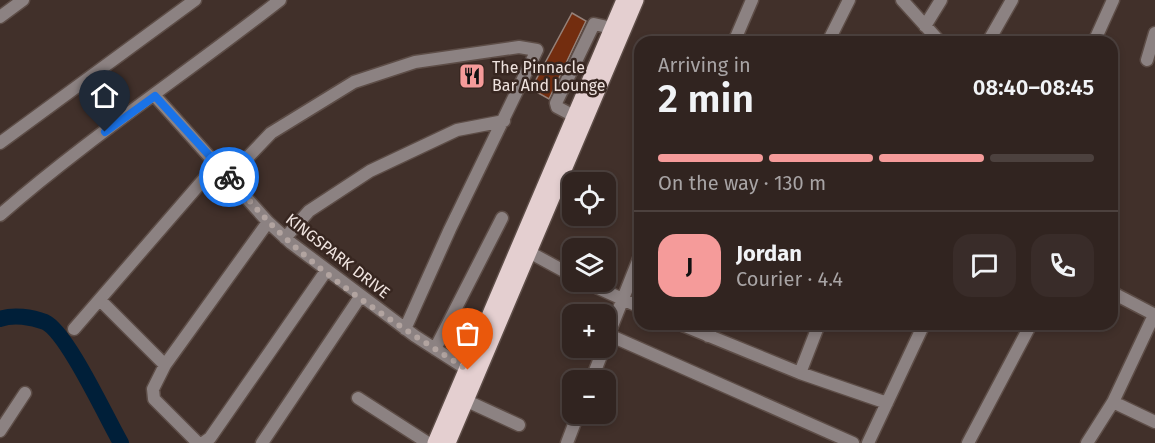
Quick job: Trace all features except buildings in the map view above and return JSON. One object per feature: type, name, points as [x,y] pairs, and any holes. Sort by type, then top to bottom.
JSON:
[{"type":"main road","points":[[435,443],[468,370],[574,116],[620,15],[636,0]]},
{"type":"main road","points":[[448,443],[529,252],[620,15]]},
{"type":"street","points":[[0,17],[23,0]]},
{"type":"street","points":[[0,143],[195,0]]},
{"type":"street","points":[[0,215],[55,167],[155,96],[280,0]]},
{"type":"street","points":[[737,36],[752,0]]},
{"type":"street","points":[[831,36],[849,0]]},
{"type":"street","points":[[902,0],[932,36]]},
{"type":"street","points":[[924,26],[941,0]]},
{"type":"street","points":[[991,36],[1012,0]]},
{"type":"street","points":[[1098,36],[1113,0]]},
{"type":"street","points":[[574,116],[557,107],[556,103],[594,24],[620,15]]},
{"type":"street","points":[[1147,60],[1155,33]]},
{"type":"street","points":[[229,177],[270,134],[354,82],[415,62],[519,47],[533,48],[537,53],[450,229],[405,329]]},
{"type":"street","name":"KINGSPARK DRIVE","points":[[155,96],[268,222],[285,237],[360,297],[468,370]]},
{"type":"street","points":[[285,237],[309,211],[370,171],[457,130],[504,121]]},
{"type":"street","points":[[74,329],[216,164]]},
{"type":"street","points":[[435,349],[502,218]]},
{"type":"street","points":[[198,443],[154,399],[153,389],[165,365],[268,222]]},
{"type":"street","points":[[529,252],[562,270]]},
{"type":"street","points":[[616,315],[634,270]]},
{"type":"street","points":[[203,443],[210,438],[326,271]]},
{"type":"street","points":[[607,292],[634,304]]},
{"type":"street","points":[[1087,443],[1113,402],[1155,315],[1118,296]]},
{"type":"street","points":[[262,443],[360,297]]},
{"type":"street","points":[[100,300],[165,365]]},
{"type":"street","points":[[694,330],[800,373],[887,403]]},
{"type":"street","points":[[708,336],[710,330]]},
{"type":"street","points":[[800,373],[817,330]]},
{"type":"street","points":[[868,443],[921,330]]},
{"type":"street","points":[[968,443],[1028,330]]},
{"type":"street","points":[[616,342],[853,443]]},
{"type":"street","points":[[0,431],[25,393]]},
{"type":"street","points":[[358,398],[428,443]]},
{"type":"street","points":[[467,400],[519,425]]},
{"type":"street","points":[[1113,402],[1155,422]]},
{"type":"street","points":[[567,443],[574,424]]},
{"type":"waterway","points":[[0,319],[17,316],[28,318],[45,322],[54,329],[75,358],[121,443]]},
{"type":"way so far","points":[[229,177],[268,222],[291,243],[360,297],[468,370]]},
{"type":"place","name":"The Pinnacle Bar And Lounge","points":[[472,76]]},
{"type":"route","points":[[105,132],[155,96],[229,177]]}]
